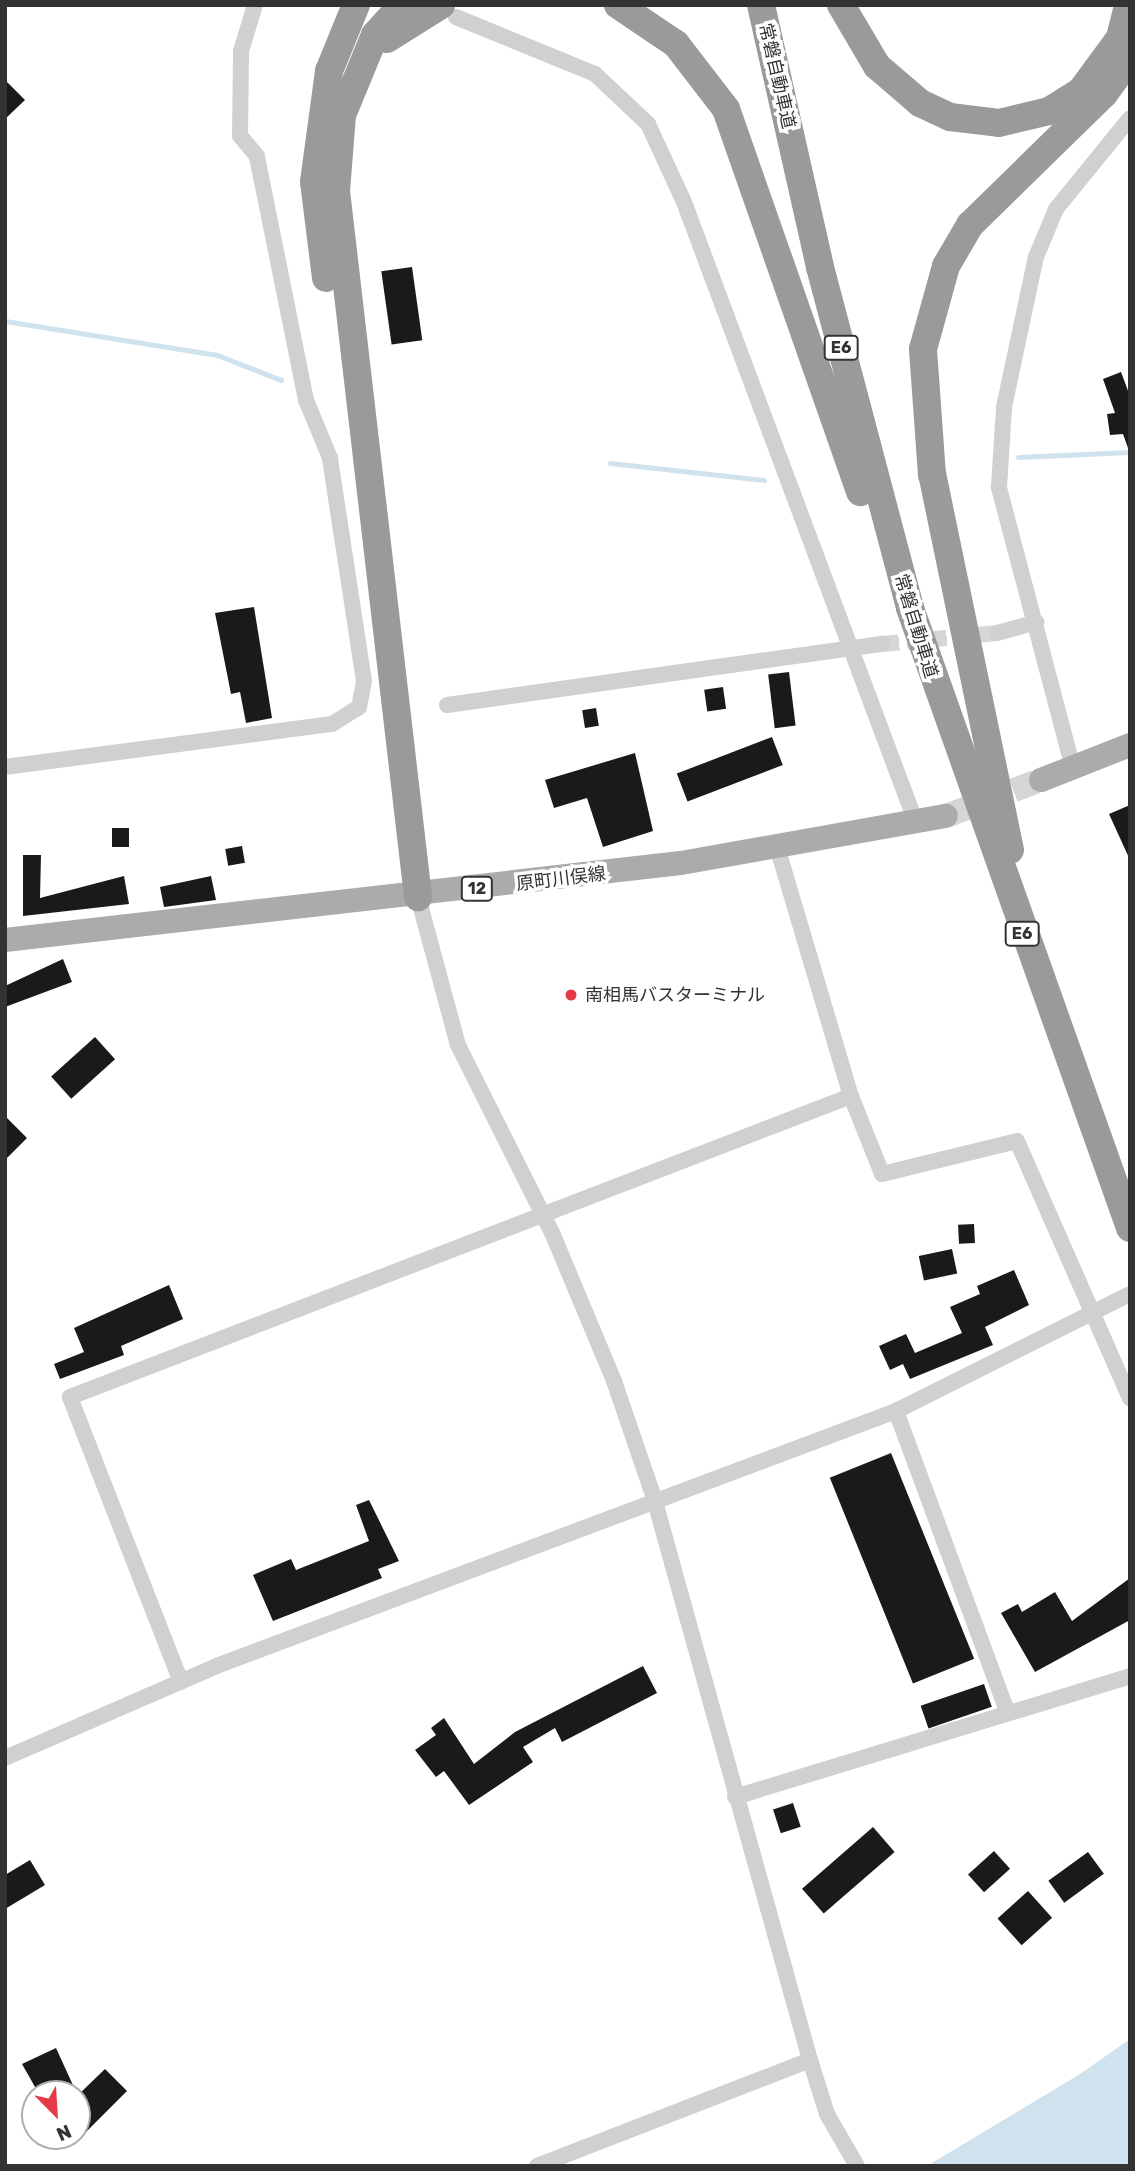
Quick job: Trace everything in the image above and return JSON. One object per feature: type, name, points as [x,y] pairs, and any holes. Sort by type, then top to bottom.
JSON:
[{"type":"highway","points":[[356,5],[329,71],[314,182],[401,852],[418,897]]},
{"type":"highway","points":[[329,71],[371,5]]},
{"type":"highway","points":[[402,5],[361,65],[342,115],[336,191],[418,897]]},
{"type":"highway","points":[[618,5],[691,59],[735,127],[876,539],[935,687]]},
{"type":"highway","name":"常磐自動車道","points":[[761,5],[820,267],[935,687],[1110,1181],[1130,1228]]},
{"type":"highway","points":[[841,5],[877,66],[920,103],[950,117],[999,123],[1049,111],[1081,91],[1120,38],[1128,5]]},
{"type":"highway","points":[[361,65],[393,32],[448,11]]},
{"type":"highway","points":[[1110,1181],[1089,1094],[1002,821],[932,475],[922,378],[930,310],[970,225],[1104,94],[1130,58]]},
{"type":"main road","points":[[1041,780],[1130,745]]},
{"type":"main road","name":"原町川俣線","points":[[5,940],[418,897],[778,850],[946,816]]},
{"type":"street","points":[[5,767],[332,724],[359,707],[364,681],[330,458],[306,400],[257,156],[240,136],[241,51],[255,5]]},
{"type":"street","points":[[448,11],[595,74],[648,124],[684,202],[916,823]]},
{"type":"street","points":[[1073,768],[1037,622],[999,487],[1004,407],[1036,257],[1056,209],[1130,118]]},
{"type":"street","points":[[997,633],[1037,622]]},
{"type":"street","points":[[447,705],[850,646],[883,644]]},
{"type":"street","points":[[778,850],[851,1096],[882,1174],[1017,1141],[1130,1398]]},
{"type":"street","points":[[418,897],[458,1045],[543,1216],[614,1381],[654,1498],[810,2060],[827,2114],[857,2166]]},
{"type":"street","points":[[181,1682],[70,1397],[851,1096]]},
{"type":"street","points":[[5,1758],[181,1682],[654,1498],[896,1411],[1128,1295]]},
{"type":"street","points":[[896,1411],[1008,1713]]},
{"type":"street","points":[[735,1797],[1130,1676]]},
{"type":"street","points":[[537,2166],[810,2060]]},
{"type":"water","points":[[1130,2039],[1130,2166],[927,2166],[1080,2074]]},
{"type":"building","points":[[5,80],[25,100],[5,119]]},
{"type":"building","points":[[412,267],[422,340],[392,345],[381,271]]},
{"type":"building","points":[[1121,372],[1130,396],[1128,448],[1123,434],[1110,435],[1107,414],[1115,413],[1103,379]]},
{"type":"building","points":[[254,607],[272,718],[246,723],[240,692],[231,694],[215,613]]},
{"type":"building","points":[[789,672],[796,726],[775,728],[768,675]]},
{"type":"building","points":[[723,687],[726,709],[707,711],[704,690]]},
{"type":"building","points":[[596,708],[599,726],[585,728],[582,710]]},
{"type":"building","points":[[772,737],[783,765],[688,802],[677,774]]},
{"type":"building","points":[[635,753],[653,831],[603,847],[587,798],[554,808],[545,780]]},
{"type":"building","points":[[1130,805],[1130,860],[1109,814]]},
{"type":"building","points":[[112,828],[129,828],[129,847],[112,847]]},
{"type":"building","points":[[242,846],[245,863],[228,866],[225,849]]},
{"type":"building","points":[[23,855],[41,855],[40,898],[124,876],[129,904],[23,916]]},
{"type":"building","points":[[211,876],[216,900],[164,907],[160,887]]},
{"type":"building","points":[[63,959],[72,982],[5,1007],[5,986]]},
{"type":"building","points":[[95,1037],[115,1059],[71,1099],[51,1076]]},
{"type":"building","points":[[5,1116],[27,1138],[5,1160]]},
{"type":"building","points":[[974,1224],[975,1243],[959,1244],[958,1225]]},
{"type":"building","points":[[952,1249],[957,1273],[924,1281],[919,1256]]},
{"type":"building","points":[[1014,1270],[1029,1305],[985,1327],[993,1345],[910,1379],[903,1364],[890,1370],[879,1346],[906,1334],[915,1353],[962,1333],[950,1307],[980,1294],[977,1286]]},
{"type":"building","points":[[169,1285],[183,1319],[121,1346],[124,1355],[60,1379],[54,1364],[84,1352],[74,1328]]},
{"type":"building","points":[[891,1453],[974,1659],[913,1684],[830,1478]]},
{"type":"building","points":[[369,1500],[399,1561],[378,1569],[382,1578],[273,1621],[253,1575],[291,1559],[296,1570],[369,1541],[356,1505]]},
{"type":"building","points":[[1130,1578],[1130,1620],[1035,1672],[1001,1613],[1018,1604],[1022,1612],[1055,1592],[1072,1621]]},
{"type":"building","points":[[643,1666],[657,1693],[562,1742],[555,1728],[523,1747],[533,1762],[469,1805],[444,1771],[436,1777],[415,1750],[436,1735],[431,1728],[444,1718],[474,1764],[515,1732]]},
{"type":"building","points":[[984,1684],[992,1707],[928,1729],[921,1706]]},
{"type":"building","points":[[793,1803],[801,1827],[781,1833],[773,1809]]},
{"type":"building","points":[[873,1827],[895,1852],[824,1914],[802,1889]]},
{"type":"building","points":[[994,1851],[1010,1869],[984,1892],[968,1874]]},
{"type":"building","points":[[1088,1852],[1104,1874],[1064,1903],[1048,1881]]},
{"type":"building","points":[[30,1860],[45,1885],[5,1909],[5,1875]]},
{"type":"building","points":[[1028,1891],[1052,1918],[1022,1945],[998,1918]]},
{"type":"building","points":[[56,2048],[71,2080],[31,2080],[22,2064]]},
{"type":"building","points":[[105,2069],[127,2091],[91,2127],[91,2082]]},
{"type":"waterway","points":[[5,321],[217,355],[281,380]]},
{"type":"waterway","points":[[1018,457],[1130,452]]},
{"type":"waterway","points":[[610,463],[764,480]]},
{"type":"tunnel","points":[[883,644],[997,633]]},
{"type":"tunnel","points":[[946,816],[1041,780]]},
{"type":"place","name":"南相馬バスターミナル","points":[[571,995]]}]
